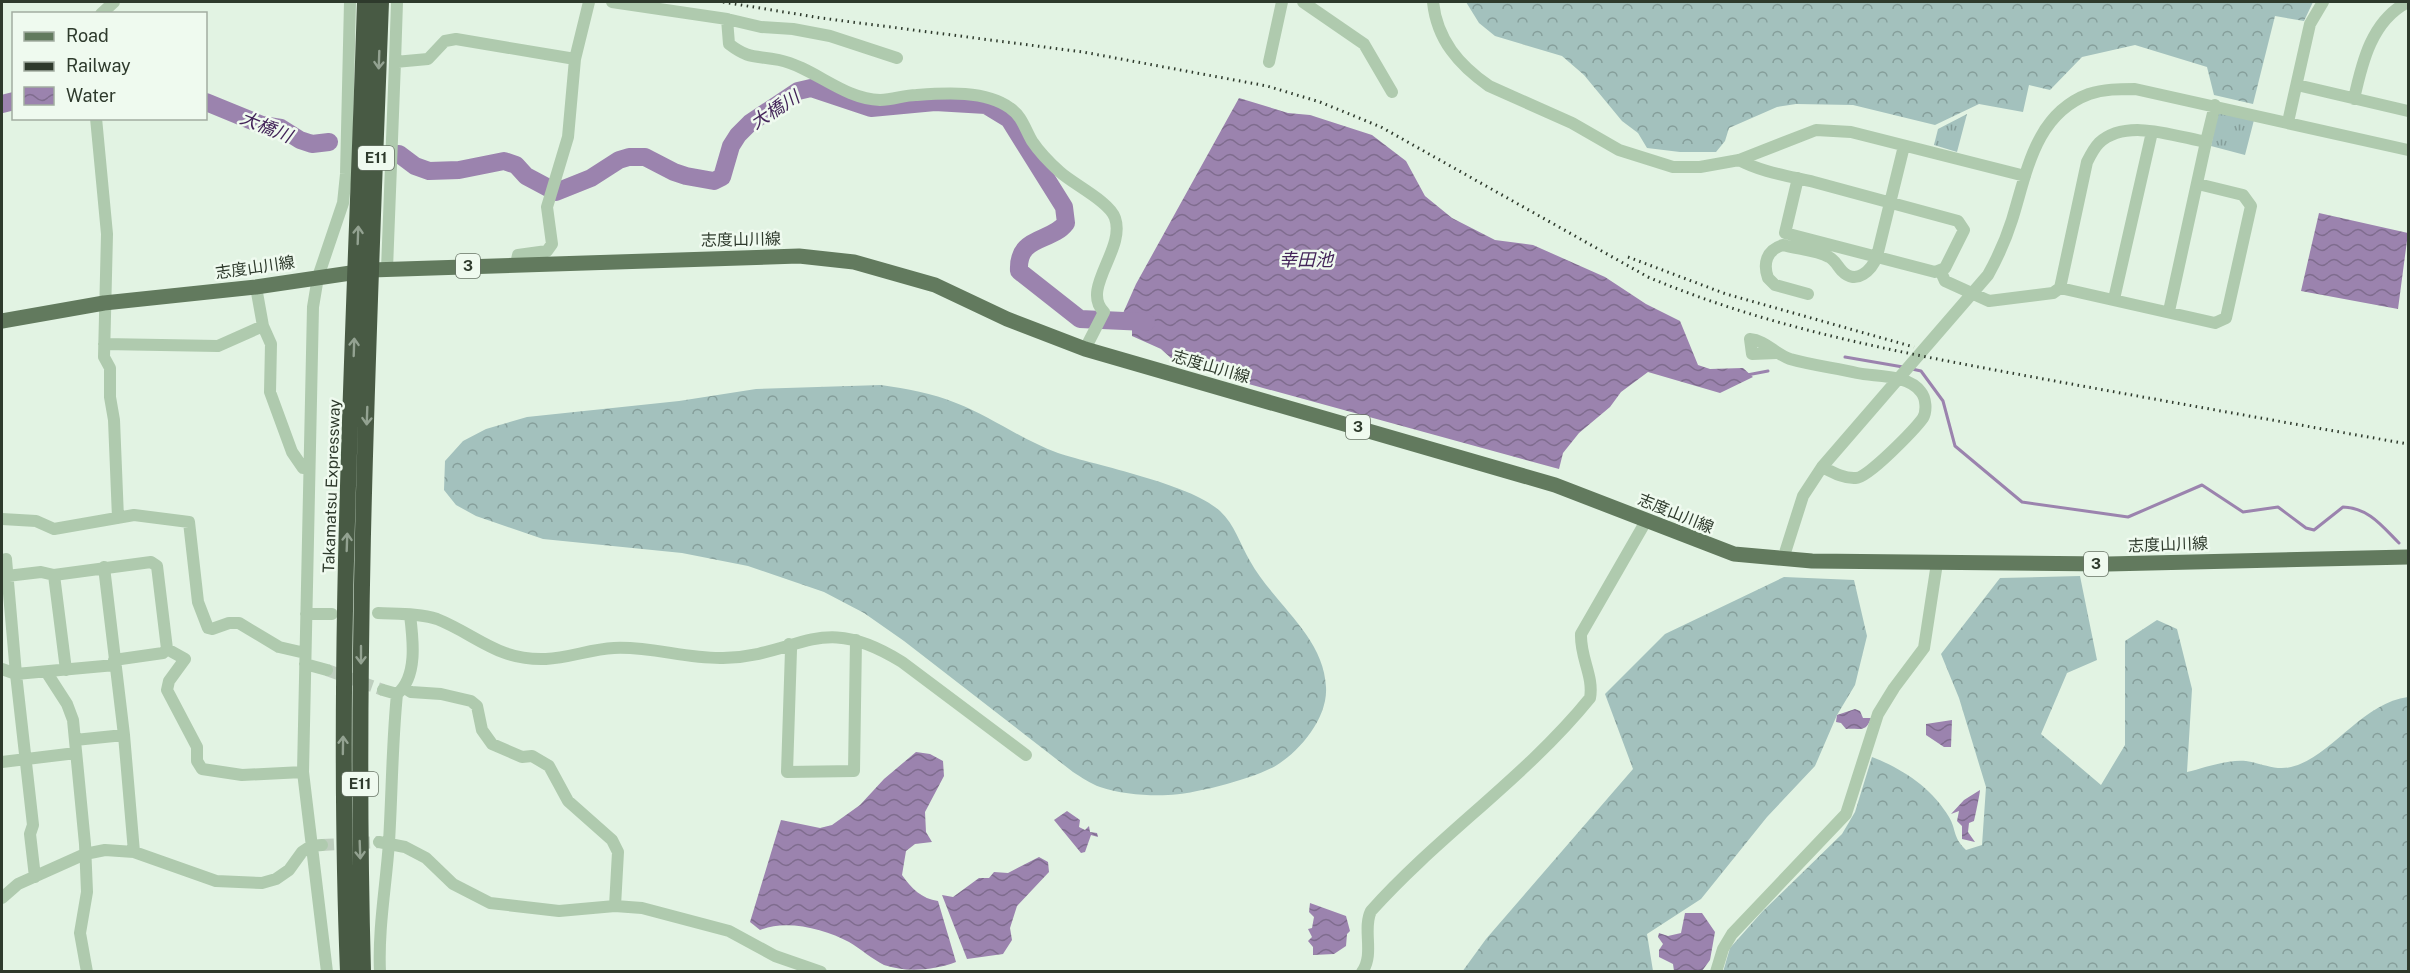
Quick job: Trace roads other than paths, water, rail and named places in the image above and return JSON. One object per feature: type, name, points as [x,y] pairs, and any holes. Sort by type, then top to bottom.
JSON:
[{"type":"highway","name":"Takamatsu Expressway","points":[[363,972],[360,834],[365,2]]},
{"type":"highway","name":"Takamatsu Expressway","points":[[348,972],[343,703],[381,2]]},
{"type":"main road","name":"志度山川線","points":[[2,321],[104,303],[256,287],[387,269],[799,256],[854,262],[935,285],[1007,319],[1085,349],[1555,484],[1734,554],[1783,559],[2108,564],[2409,557]]},
{"type":"street","points":[[327,972],[316,846],[303,772],[312,307],[318,277],[343,203],[349,89],[350,2]]},
{"type":"street","points":[[387,269],[397,2]]},
{"type":"street","points":[[516,264],[518,255],[547,251],[552,244],[547,207],[568,137],[575,58],[589,2]]},
{"type":"street","points":[[612,2],[830,36],[897,58]]},
{"type":"street","points":[[1269,62],[1282,2]]},
{"type":"street","points":[[1303,2],[1364,44],[1392,92]]},
{"type":"street","points":[[1433,2],[1438,28],[1449,50],[1466,70],[1489,86],[1644,159],[1673,167],[1700,167],[1738,160],[1816,130],[1851,132],[2025,176]]},
{"type":"street","points":[[2288,122],[2310,24],[2323,2]]},
{"type":"street","points":[[2354,99],[2367,48],[2381,26],[2400,6],[2409,2]]},
{"type":"street","points":[[727,19],[729,44],[745,57],[790,64],[863,98],[880,100],[915,95],[993,98],[1020,117],[1032,141],[1050,163],[1070,181],[1109,208],[1115,219],[1116,232],[1112,252],[1096,297],[1099,308],[1104,312],[1085,349]]},
{"type":"street","points":[[394,62],[428,59],[445,41],[456,39],[575,58]]},
{"type":"street","points":[[2297,85],[2409,111]]},
{"type":"street","points":[[1783,559],[1803,496],[1822,467],[1943,330],[1988,275],[2000,252],[2037,142],[2049,122],[2065,107],[2088,94],[2107,90],[2135,89],[2409,150]]},
{"type":"street","points":[[2169,311],[2215,105]]},
{"type":"street","points":[[96,120],[107,234],[104,357],[110,368],[118,518]]},
{"type":"street","points":[[1941,272],[1945,281],[1989,301],[2053,293],[2060,288],[2087,162],[2097,144],[2111,134],[2125,130],[2152,132],[2206,142]]},
{"type":"street","points":[[2114,299],[2152,132]]},
{"type":"street","points":[[1808,294],[1775,285],[1768,278],[1765,262],[1776,247],[1783,245],[1829,257],[1843,273],[1851,276],[1865,275],[1873,267],[1877,256],[1904,146]]},
{"type":"street","points":[[1738,160],[1749,165],[1958,221],[1964,230],[1941,272]]},
{"type":"street","points":[[1798,178],[1785,233],[1941,272]]},
{"type":"street","points":[[2060,288],[2216,322],[2226,318],[2251,206],[2243,195],[2198,184]]},
{"type":"street","points":[[256,287],[263,326],[271,344],[270,392],[278,420],[292,452],[303,468],[309,468]]},
{"type":"street","points":[[104,344],[198,347],[218,345],[263,326]]},
{"type":"street","points":[[1776,353],[1875,377],[1896,379],[1911,384],[1922,392],[1926,404],[1924,417],[1871,471],[1857,479],[1841,476],[1822,467]]},
{"type":"street","points":[[2,519],[36,521],[54,529],[134,515],[189,522],[198,602],[208,628],[239,623],[327,670]]},
{"type":"street","points":[[1362,972],[1368,964],[1367,918],[1371,911],[1406,872],[1497,793],[1590,698],[1592,686],[1580,652],[1581,634],[1647,521]]},
{"type":"street","points":[[2,560],[6,559],[35,877]]},
{"type":"street","points":[[7,576],[41,572],[54,575],[151,562],[157,566],[167,649]]},
{"type":"street","points":[[1716,972],[1723,949],[1732,934],[1846,813],[1878,714],[1924,648],[1937,563]]},
{"type":"street","points":[[104,567],[124,735],[134,852]]},
{"type":"street","points":[[54,575],[66,670]]},
{"type":"street","points":[[378,613],[434,618],[488,647],[522,658],[546,659],[613,648],[653,649],[692,657],[724,658],[758,653],[813,638],[838,637],[856,640],[883,650],[902,662],[1026,756]]},
{"type":"street","points":[[306,614],[332,614]]},
{"type":"street","points":[[380,972],[379,942],[384,842],[401,691],[410,677],[412,637],[410,615]]},
{"type":"street","points":[[789,644],[791,650],[787,772],[854,771],[856,640]]},
{"type":"street","points":[[167,649],[185,659],[169,681],[167,690],[197,747],[197,760],[202,769],[242,776],[303,772]]},
{"type":"street","points":[[2,669],[16,674],[47,673],[163,653],[167,649]]},
{"type":"street","points":[[47,673],[67,704],[76,747],[87,892],[80,933],[87,972]]},
{"type":"street","points":[[382,690],[441,694],[471,701],[477,706],[482,730],[492,744],[522,758],[532,756],[549,766],[568,801],[612,840],[618,852],[615,906]]},
{"type":"street","points":[[2,762],[25,759],[124,735]]},
{"type":"street","points":[[384,842],[405,846],[426,858],[453,884],[490,903],[559,911],[615,906],[642,908],[729,931],[775,956],[821,972]]},
{"type":"street","points":[[2,898],[18,884],[85,854],[105,850],[134,852],[216,880],[262,883],[276,879],[289,870],[302,852],[316,846]]},
{"type":"water","name":"幸田池","points":[[1239,98],[1288,113],[1310,115],[1372,135],[1406,161],[1425,196],[1452,218],[1495,240],[1533,245],[1605,277],[1646,304],[1680,321],[1698,365],[1710,369],[1743,368],[1753,377],[1720,393],[1648,372],[1621,392],[1610,407],[1579,433],[1563,453],[1559,469],[1245,383],[1172,359],[1161,349],[1132,336],[1132,328],[1120,320],[1136,284]]},
{"type":"water","points":[[2319,213],[2408,233],[2398,309],[2301,291]]},
{"type":"water","points":[[1855,709],[1860,711],[1863,718],[1871,718],[1865,728],[1846,729],[1841,723],[1836,722],[1837,715]]},
{"type":"water","points":[[1952,720],[1951,747],[1944,747],[1926,735],[1926,724]]},
{"type":"water","points":[[916,752],[930,754],[943,761],[944,776],[925,812],[926,832],[932,842],[915,844],[906,851],[902,875],[917,892],[938,901],[956,962],[921,970],[902,969],[884,965],[849,942],[829,933],[805,927],[782,925],[760,930],[750,922],[781,820],[820,828],[832,825],[860,805],[884,779]]},
{"type":"water","points":[[1980,790],[1974,821],[1969,823],[1968,832],[1975,842],[1962,839],[1962,826],[1957,821],[1959,811],[1951,814],[1964,800]]},
{"type":"water","points":[[1067,811],[1080,820],[1079,827],[1085,830],[1089,826],[1090,832],[1097,833],[1098,837],[1091,835],[1085,852],[1081,853],[1054,820]]},
{"type":"water","points":[[1039,857],[1048,862],[1049,872],[1017,906],[1010,928],[1012,940],[1003,954],[967,959],[942,895],[953,897],[979,878],[989,878],[994,872],[1008,873]]},
{"type":"water","points":[[1310,903],[1346,916],[1350,931],[1347,934],[1346,946],[1334,954],[1313,955],[1313,947],[1308,941],[1312,937],[1308,929],[1312,928],[1314,917],[1309,912]]},
{"type":"water","points":[[1685,913],[1702,913],[1715,932],[1710,960],[1702,971],[1674,971],[1673,964],[1659,957],[1659,950],[1663,944],[1658,937],[1659,933],[1668,936],[1681,933]]},
{"type":"waterway","name":"大橋川","points":[[399,154],[415,166],[429,171],[459,170],[504,161],[516,165],[526,176],[556,192],[591,178],[619,160],[629,157],[645,157],[674,172],[714,181],[722,177],[731,146],[738,135],[750,123],[798,91],[811,88],[871,108],[935,102],[986,105],[1009,119],[1064,207],[1066,223],[1023,251],[1019,271],[1080,319],[1146,322]]},
{"type":"waterway","name":"大橋川","points":[[2,104],[12,102]]},
{"type":"waterway","name":"大橋川","points":[[207,102],[262,125],[281,128],[300,140],[312,144],[329,142]]},
{"type":"waterway","points":[[1845,357],[1903,367]]},
{"type":"waterway","points":[[1912,369],[1921,371],[1943,401],[1955,446],[2022,502],[2128,517],[2202,485],[2243,512],[2278,507],[2306,528],[2314,530],[2343,507],[2352,508],[2368,514],[2399,543]]},
{"type":"waterway","points":[[1747,375],[1768,371]]},
{"type":"tunnel","points":[[327,670],[383,690]]},
{"type":"tunnel","points":[[322,845],[379,842]]},
{"type":"railway","points":[[723,2],[821,18],[1083,52],[1267,86],[1320,102],[1381,127],[1648,277],[1742,311],[1789,325],[1935,359],[2408,444]]},
{"type":"railway","points":[[1628,257],[1726,294],[1914,347]]}]
